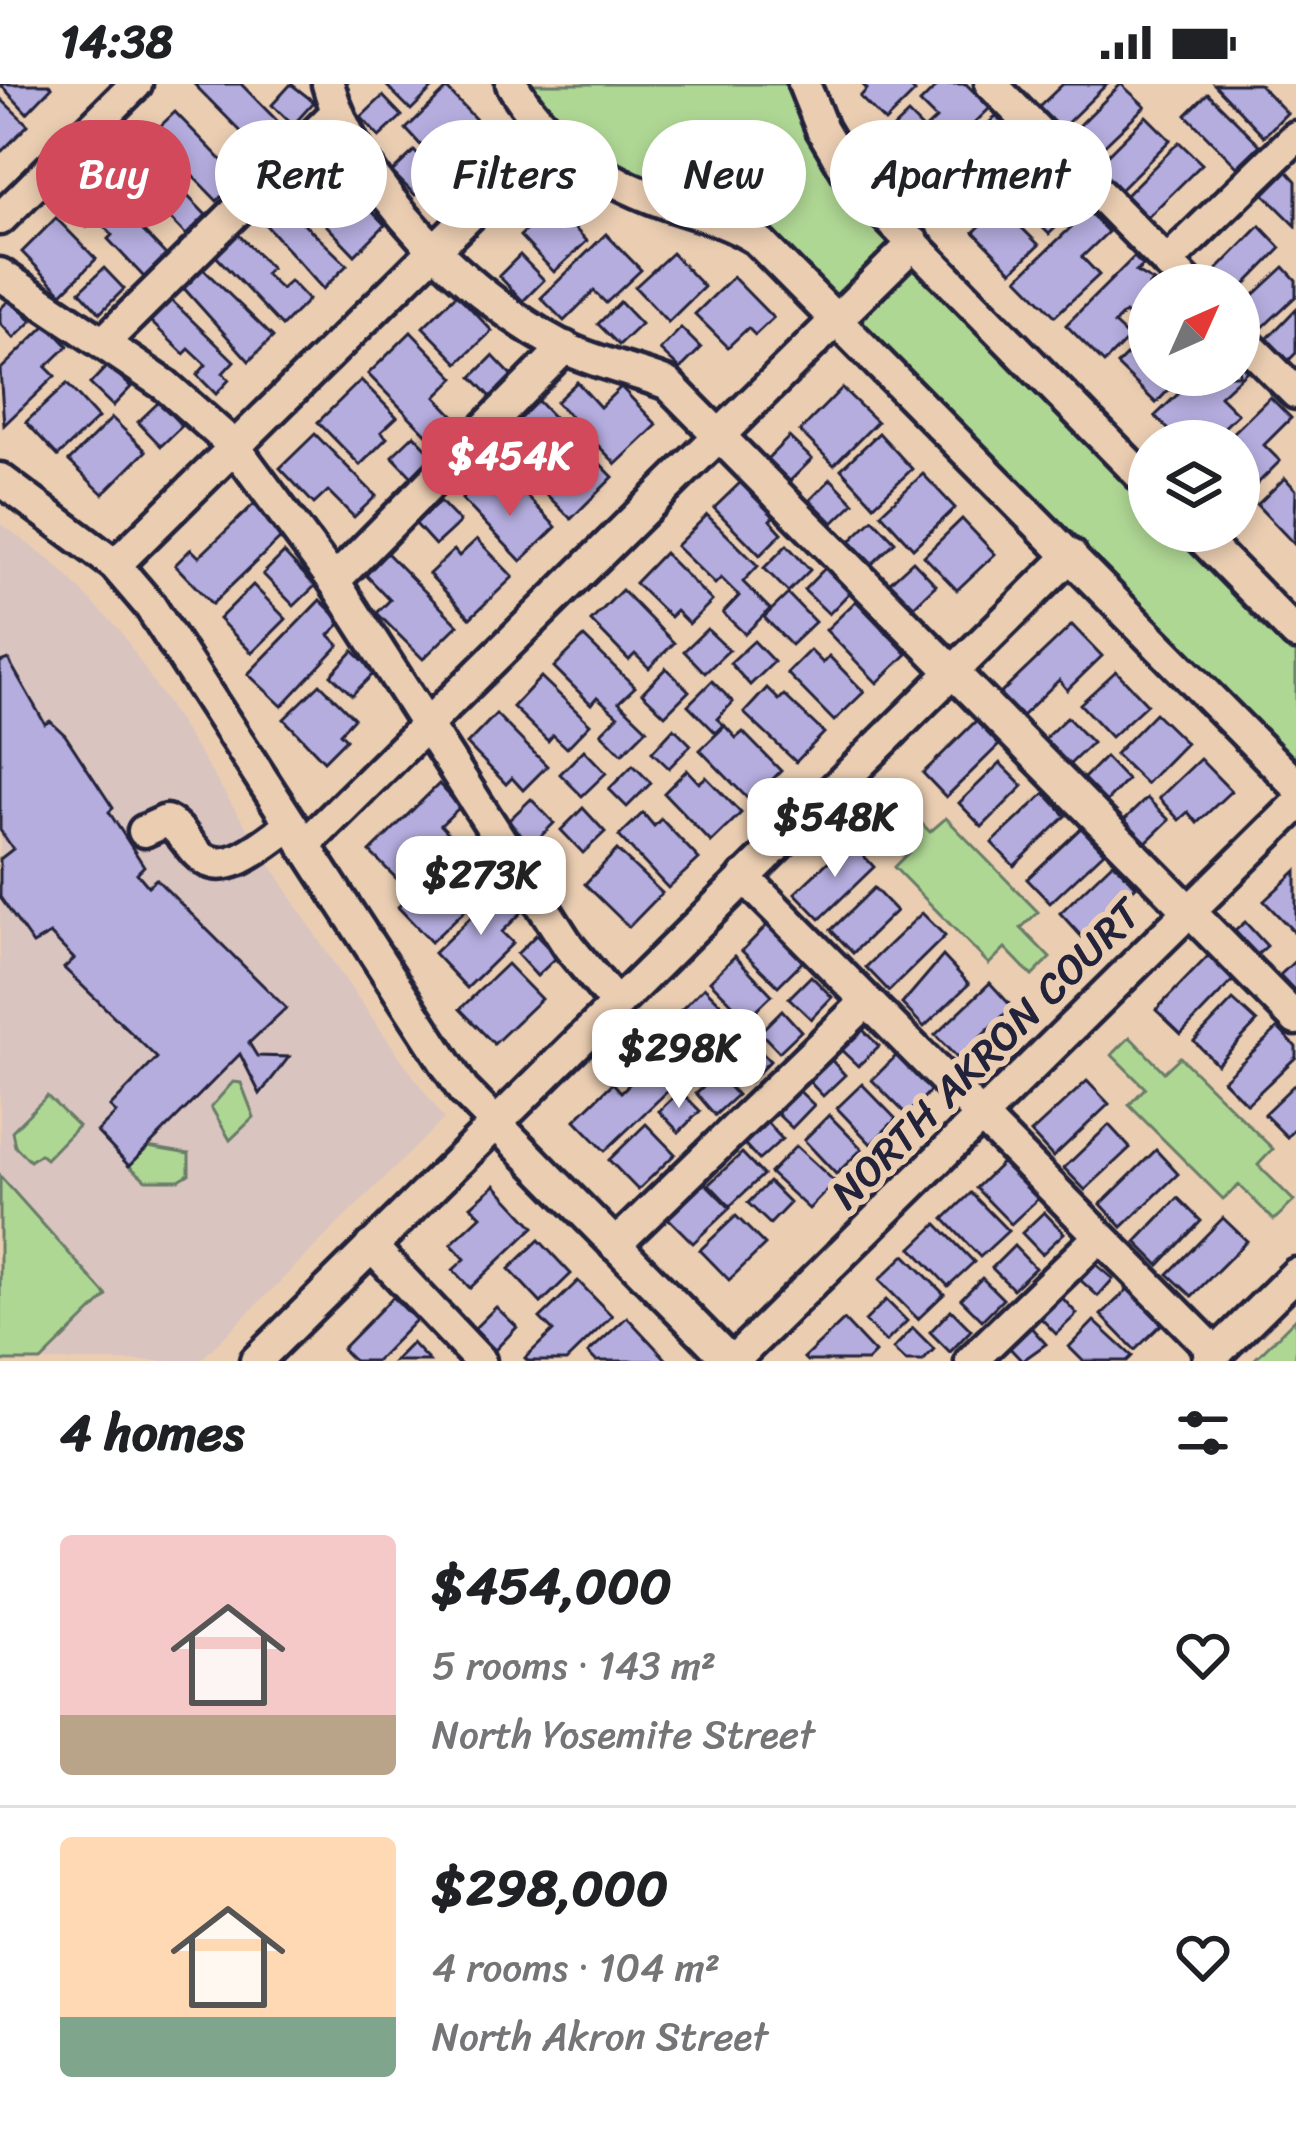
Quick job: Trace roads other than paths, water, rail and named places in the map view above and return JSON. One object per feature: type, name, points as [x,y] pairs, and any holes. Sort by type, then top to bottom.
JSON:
[{"type":"street","points":[[0,219],[136,84]]},
{"type":"street","points":[[512,84],[540,120]]},
{"type":"street","points":[[804,84],[835,155],[1128,462]]},
{"type":"street","points":[[991,84],[1167,262],[1296,137]]},
{"type":"street","points":[[104,342],[332,99],[391,204],[435,248],[480,289],[565,347],[668,384],[1296,1019]]},
{"type":"street","points":[[618,180],[649,197],[731,223],[756,238],[1296,784]]},
{"type":"street","points":[[115,565],[456,228]]},
{"type":"street","points":[[144,832],[166,820],[179,827],[200,856],[218,866],[297,836],[428,724],[914,243]]},
{"type":"street","points":[[0,274],[104,342],[234,446],[334,581],[569,947],[616,1004]]},
{"type":"street","points":[[334,581],[565,347]]},
{"type":"street","points":[[1260,357],[1296,393]]},
{"type":"street","points":[[0,478],[115,565],[150,606],[445,1064],[495,1124],[732,1361]]},
{"type":"street","points":[[1216,552],[1296,634]]},
{"type":"street","points":[[256,1361],[1071,554]]},
{"type":"street","name":"NORTH AKRON COURT","points":[[732,1361],[1296,806]]},
{"type":"street","points":[[744,878],[1212,1357],[1296,1274]]},
{"type":"street","points":[[615,1245],[866,1002]]},
{"type":"street","points":[[971,1361],[1099,1237]]},
{"type":"street","points":[[371,1246],[480,1361]]}]
